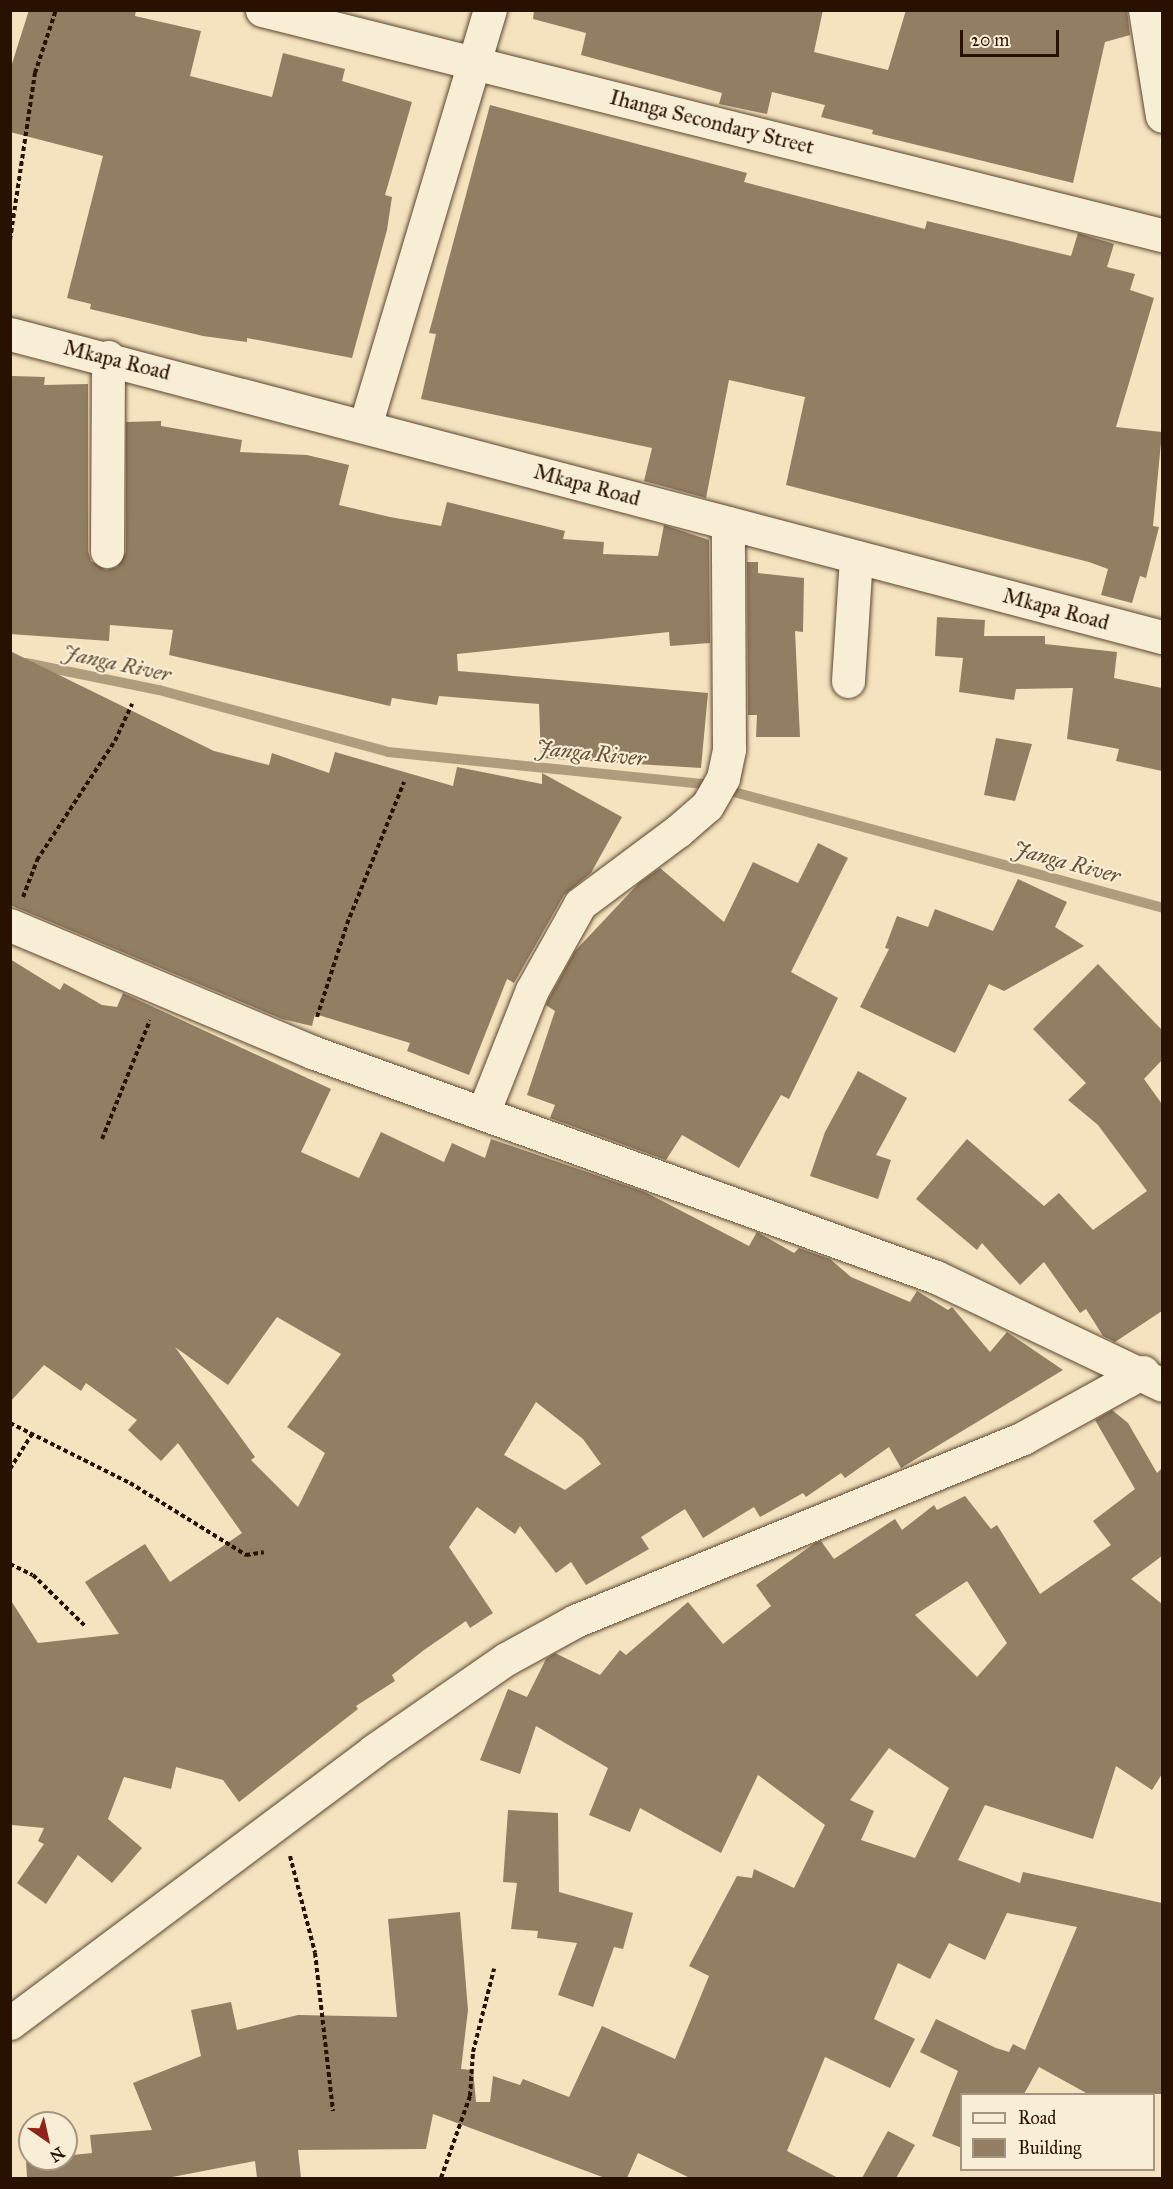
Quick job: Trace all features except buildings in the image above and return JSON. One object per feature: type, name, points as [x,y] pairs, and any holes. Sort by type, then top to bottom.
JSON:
[{"type":"street","name":"Ihanga Secondary Street","points":[[262,10],[1162,235]]},
{"type":"street","points":[[365,426],[478,63],[490,10]]},
{"type":"street","points":[[1145,10],[1162,116]]},
{"type":"street","name":"Mkapa Road","points":[[10,334],[108,357],[1162,637]]},
{"type":"street","points":[[107,551],[108,357]]},
{"type":"street","points":[[483,1113],[532,990],[580,904],[706,806],[723,778],[729,749],[728,523]]},
{"type":"street","points":[[848,681],[856,557]]},
{"type":"street","points":[[11,925],[298,1047],[936,1277],[1156,1379]]},
{"type":"street","points":[[10,2023],[277,1821],[477,1676],[575,1621],[907,1489],[1156,1379]]},
{"type":"path","points":[[10,240],[35,73],[56,10]]},
{"type":"path","points":[[11,925],[37,860],[115,741],[132,704]]},
{"type":"path","points":[[298,1047],[315,1026],[347,924],[404,782]]},
{"type":"path","points":[[102,1139],[164,989]]},
{"type":"path","points":[[10,1423],[130,1483],[246,1556],[264,1552]]},
{"type":"path","points":[[10,1468],[32,1434]]},
{"type":"path","points":[[10,1564],[33,1575],[85,1626]]},
{"type":"path","points":[[277,1821],[303,1894],[313,1943],[333,2110]]},
{"type":"path","points":[[441,2178],[470,2096],[473,2052],[494,1969]]},
{"type":"waterway","name":"Janga River","points":[[26,663],[159,690],[388,752],[704,784],[1162,908]]}]
